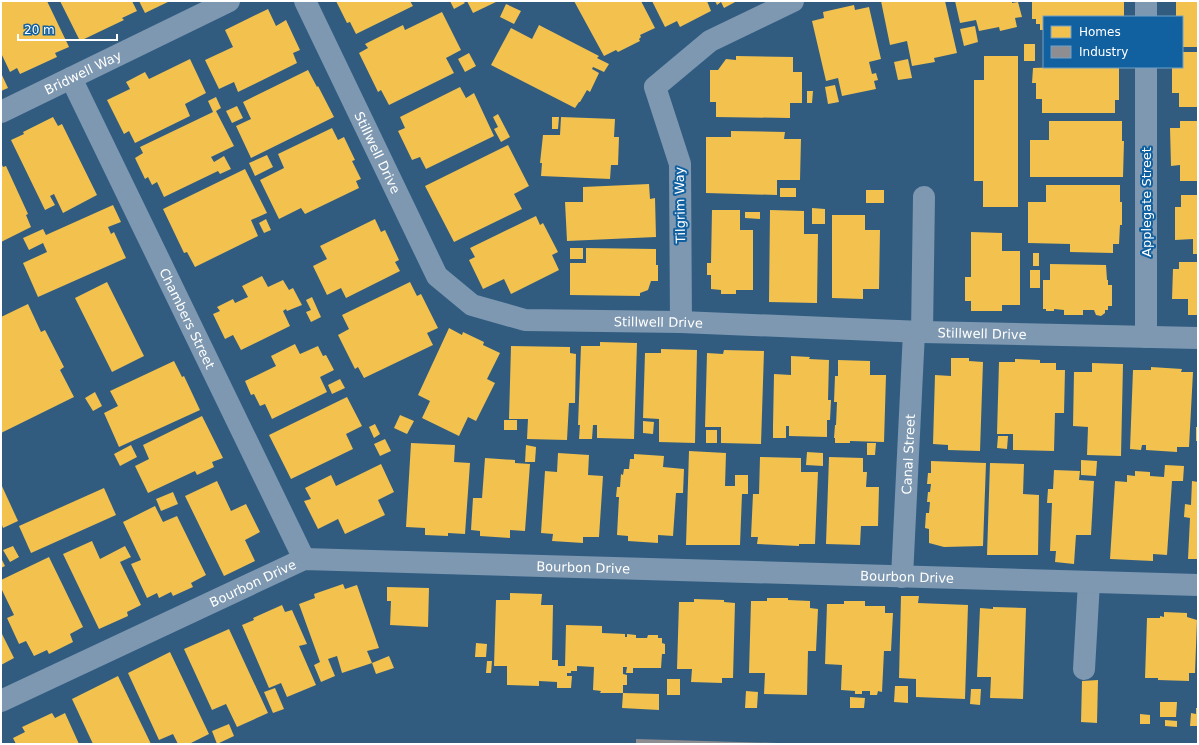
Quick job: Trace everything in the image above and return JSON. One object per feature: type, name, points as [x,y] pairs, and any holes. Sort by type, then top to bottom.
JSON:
[{"type":"street","name":"Bridwell Way","points":[[1,112],[229,1]]},
{"type":"street","name":"Stillwell Drive","points":[[305,1],[437,276],[472,305],[525,320],[681,322],[918,332],[1198,338]]},
{"type":"street","name":"Tilgrim Way","points":[[681,322],[680,164],[655,87],[710,41],[793,1]]},
{"type":"street","points":[[1146,1],[1146,16]]},
{"type":"street","name":"Applegate Street","points":[[1146,68],[1146,337]]},
{"type":"street","name":"Chambers Street","points":[[71,78],[304,559]]},
{"type":"street","name":"Canal Street","points":[[902,577],[918,332],[924,197]]},
{"type":"street","name":"Bourbon Drive","points":[[1,701],[304,559],[1198,585]]},
{"type":"street","points":[[1084,670],[1089,582]]},
{"type":"building: Homes","points":[[1,1],[47,1],[69,47],[55,53],[57,57],[20,74],[17,68],[10,72],[1,53]]},
{"type":"building: Homes","points":[[60,1],[132,1],[137,11],[122,18],[124,20],[80,41]]},
{"type":"building: Homes","points":[[139,1],[170,1],[145,13]]},
{"type":"building: Homes","points":[[336,1],[410,1],[413,6],[356,34],[350,22],[347,23]]},
{"type":"building: Homes","points":[[450,1],[463,1],[465,3],[454,9]]},
{"type":"building: Homes","points":[[467,1],[498,1],[473,13]]},
{"type":"building: Homes","points":[[574,1],[641,1],[655,28],[640,35],[640,41],[618,52],[616,50],[604,56]]},
{"type":"building: Homes","points":[[652,1],[707,1],[711,11],[680,27],[677,21],[665,27]]},
{"type":"building: Homes","points":[[715,1],[737,1],[724,8],[721,2],[717,5]]},
{"type":"building: Homes","points":[[881,1],[945,1],[957,53],[934,58],[935,62],[912,66],[907,41],[890,45]]},
{"type":"building: Homes","points":[[955,1],[1018,2],[1022,17],[1015,18],[1017,27],[1000,31],[999,27],[979,31],[976,20],[960,23]]},
{"type":"building: Homes","points":[[1032,1],[1124,1],[1124,16],[1043,16],[1043,30],[1040,30],[1040,24],[1036,24],[1036,19],[1032,19]]},
{"type":"building: Homes","points":[[1176,1],[1198,1],[1198,47],[1183,47],[1183,16],[1176,16]]},
{"type":"building: Homes","points":[[506,4],[521,11],[514,24],[500,17]]},
{"type":"building: Homes","points":[[854,5],[855,10],[869,7],[881,59],[869,62],[872,74],[876,73],[878,80],[874,81],[876,89],[842,96],[838,78],[826,81],[812,21],[824,18],[823,12]]},
{"type":"building: Homes","points":[[268,9],[276,26],[286,20],[300,50],[293,53],[297,63],[238,92],[234,82],[219,89],[205,60],[233,47],[225,30]]},
{"type":"building: Homes","points":[[442,12],[461,50],[446,58],[454,73],[389,105],[381,90],[378,92],[359,53],[368,48],[365,44],[403,25],[405,30]]},
{"type":"building: Homes","points":[[539,25],[599,56],[597,58],[609,64],[604,72],[593,67],[592,69],[599,73],[590,92],[587,90],[575,108],[491,65],[511,28],[532,39]]},
{"type":"building: Homes","points":[[975,26],[978,42],[964,46],[960,29]]},
{"type":"building: Homes","points":[[1024,44],[1035,44],[1035,61],[1024,61]]},
{"type":"building: Homes","points":[[1183,52],[1198,52],[1198,107],[1179,107],[1179,93],[1172,93],[1172,68],[1183,68]]},
{"type":"building: Homes","points":[[469,53],[476,66],[465,72],[458,59]]},
{"type":"building: Homes","points":[[736,56],[793,57],[793,72],[802,72],[802,103],[790,103],[790,118],[716,117],[716,102],[710,102],[710,70],[718,70],[726,59],[736,60]]},
{"type":"building: Homes","points":[[984,56],[1018,56],[1018,207],[983,207],[983,181],[974,181],[974,80],[984,80]]},
{"type":"building: Homes","points":[[190,59],[206,93],[185,104],[190,116],[135,143],[129,131],[124,134],[107,100],[130,89],[126,82],[145,72],[149,79]]},
{"type":"building: Homes","points":[[908,59],[912,78],[898,80],[894,62]]},
{"type":"building: Homes","points":[[1033,68],[1119,68],[1119,100],[1115,100],[1115,113],[1042,113],[1042,99],[1036,99],[1036,83],[1032,83]]},
{"type":"building: Homes","points":[[308,70],[334,117],[251,158],[236,126],[251,119],[243,102]]},
{"type":"building: Homes","points":[[1,73],[8,88],[1,91]]},
{"type":"building: Homes","points":[[835,85],[839,102],[828,104],[825,87]]},
{"type":"building: Homes","points":[[460,87],[466,98],[474,93],[494,136],[426,169],[420,157],[412,160],[398,131],[405,128],[400,117]]},
{"type":"building: Homes","points":[[807,91],[813,91],[812,103],[807,103]]},
{"type":"building: Homes","points":[[216,97],[221,108],[216,111],[234,146],[211,157],[214,162],[224,156],[231,169],[220,174],[218,171],[164,197],[157,182],[152,185],[148,177],[145,179],[135,158],[143,153],[140,147],[213,112],[208,101]]},
{"type":"building: Homes","points":[[237,106],[243,118],[232,123],[226,111]]},
{"type":"building: Homes","points":[[498,114],[510,137],[501,142],[494,129],[498,127],[493,117]]},
{"type":"building: Homes","points":[[53,117],[58,126],[62,124],[97,195],[63,213],[54,194],[50,196],[55,205],[45,210],[11,140],[24,134],[23,132]]},
{"type":"building: Homes","points":[[552,117],[559,117],[558,129],[552,129]]},
{"type":"building: Homes","points":[[561,117],[615,119],[614,137],[619,137],[618,165],[611,165],[610,179],[541,176],[542,163],[540,163],[543,135],[560,135]]},
{"type":"building: Homes","points":[[1049,121],[1122,121],[1122,141],[1124,141],[1123,177],[1030,177],[1030,140],[1049,140]]},
{"type":"building: Homes","points":[[1180,121],[1198,121],[1198,181],[1180,181],[1180,165],[1171,166],[1170,128],[1180,128]]},
{"type":"building: Homes","points":[[332,128],[338,140],[344,137],[355,160],[352,161],[361,179],[356,181],[359,188],[305,214],[301,208],[279,219],[260,180],[284,168],[278,154]]},
{"type":"building: Homes","points":[[731,131],[785,132],[784,139],[801,139],[800,180],[777,180],[777,195],[706,193],[706,137],[731,137]]},
{"type":"building: Homes","points":[[508,145],[529,186],[514,194],[522,209],[454,242],[425,186]]},
{"type":"building: Homes","points":[[267,155],[273,167],[255,176],[249,163]]},
{"type":"building: Homes","points":[[1,163],[3,167],[6,166],[28,214],[26,215],[31,227],[1,242]]},
{"type":"building: Homes","points":[[245,169],[267,213],[251,220],[258,236],[195,267],[187,252],[184,253],[163,209]]},
{"type":"building: Homes","points":[[649,184],[650,199],[655,198],[656,237],[567,241],[565,202],[583,202],[583,187]]},
{"type":"building: Homes","points":[[1046,185],[1120,185],[1122,225],[1120,225],[1119,244],[1113,244],[1113,253],[1070,252],[1070,244],[1028,243],[1028,202],[1046,202]]},
{"type":"building: Homes","points":[[780,188],[796,188],[796,197],[780,197]]},
{"type":"building: Homes","points":[[866,190],[884,190],[884,203],[866,203]]},
{"type":"building: Homes","points":[[1181,195],[1198,195],[1198,254],[1193,254],[1193,239],[1175,240],[1175,207],[1181,207]]},
{"type":"building: Homes","points":[[113,205],[121,222],[108,227],[111,234],[114,232],[126,258],[38,297],[23,263],[47,252],[43,243],[29,250],[23,238],[43,229],[46,235]]},
{"type":"building: Homes","points":[[812,208],[825,209],[825,224],[812,224]]},
{"type":"building: Homes","points":[[712,210],[740,210],[740,230],[753,230],[753,290],[736,290],[736,294],[721,294],[721,290],[711,289],[711,275],[707,275],[707,263],[711,263]]},
{"type":"building: Homes","points":[[770,210],[804,211],[804,234],[818,234],[817,303],[769,302]]},
{"type":"building: Homes","points":[[745,212],[760,212],[760,219],[745,218]]},
{"type":"building: Homes","points":[[832,215],[865,215],[865,230],[880,230],[879,289],[863,289],[863,299],[832,298]]},
{"type":"building: Homes","points":[[536,216],[540,225],[543,223],[558,252],[552,255],[559,270],[511,294],[504,279],[483,289],[469,260],[475,257],[470,248]]},
{"type":"building: Homes","points":[[266,219],[271,230],[264,233],[259,223]]},
{"type":"building: Homes","points":[[375,219],[381,232],[385,230],[399,260],[395,262],[400,271],[346,298],[341,288],[327,295],[313,266],[327,259],[320,246]]},
{"type":"building: Homes","points":[[971,232],[1002,233],[1002,251],[1020,251],[1020,305],[1002,305],[1002,311],[971,311],[971,301],[965,301],[965,277],[971,277]]},
{"type":"building: Homes","points":[[570,248],[583,248],[583,259],[570,259]]},
{"type":"building: Homes","points":[[586,248],[656,249],[658,281],[651,281],[648,290],[640,293],[640,296],[570,295],[570,263],[586,263]]},
{"type":"building: Homes","points":[[1033,253],[1039,253],[1039,266],[1033,266]]},
{"type":"building: Homes","points":[[1179,262],[1198,262],[1198,315],[1188,315],[1188,299],[1172,299],[1173,269],[1179,269]]},
{"type":"building: Homes","points":[[1050,264],[1106,265],[1108,285],[1112,285],[1112,306],[1108,306],[1108,310],[1105,310],[1105,313],[1101,316],[1096,315],[1094,310],[1083,310],[1083,315],[1064,315],[1064,310],[1054,309],[1054,311],[1046,311],[1046,309],[1043,309],[1043,280],[1050,280]]},
{"type":"building: Homes","points":[[1030,270],[1040,270],[1040,288],[1030,288]]},
{"type":"building: Homes","points":[[262,276],[268,287],[283,280],[289,290],[293,288],[302,305],[287,311],[286,309],[283,311],[290,326],[241,350],[233,335],[225,339],[213,314],[220,311],[217,307],[233,299],[235,303],[248,297],[242,286]]},
{"type":"building: Homes","points":[[107,282],[144,356],[112,372],[75,298]]},
{"type":"building: Homes","points":[[410,282],[417,296],[421,294],[438,328],[427,333],[433,345],[364,378],[358,367],[355,369],[338,335],[349,329],[342,315]]},
{"type":"building: Homes","points":[[312,297],[321,317],[311,322],[306,312],[311,310],[306,300]]},
{"type":"building: Homes","points":[[28,304],[41,332],[45,330],[64,367],[60,370],[74,397],[1,433],[1,317]]},
{"type":"building: Homes","points":[[449,328],[462,335],[463,332],[484,342],[483,345],[500,353],[487,379],[495,383],[476,421],[468,417],[459,436],[422,418],[430,401],[418,395]]},
{"type":"building: Homes","points":[[600,342],[637,343],[634,439],[597,438],[597,425],[593,425],[592,439],[579,439],[580,425],[578,425],[581,346],[600,346]]},
{"type":"building: Homes","points":[[295,344],[300,354],[318,346],[323,356],[326,355],[334,370],[320,377],[327,392],[272,419],[265,404],[260,406],[254,394],[251,395],[245,381],[276,366],[271,356]]},
{"type":"building: Homes","points":[[511,346],[570,347],[570,353],[576,354],[575,403],[569,403],[567,440],[527,439],[528,419],[509,419]]},
{"type":"building: Homes","points":[[661,349],[697,350],[695,443],[659,442],[659,419],[643,418],[645,353],[661,353]]},
{"type":"building: Homes","points":[[724,350],[764,351],[761,444],[721,443],[721,427],[705,427],[707,353],[723,354]]},
{"type":"building: Homes","points":[[791,356],[829,360],[828,400],[831,400],[830,420],[827,420],[827,437],[789,436],[789,426],[786,426],[786,438],[773,438],[774,374],[791,375]]},
{"type":"building: Homes","points":[[951,358],[969,358],[969,361],[983,362],[980,451],[948,450],[948,445],[933,444],[935,375],[951,376]]},
{"type":"building: Homes","points":[[1015,359],[1040,360],[1040,363],[1056,363],[1056,370],[1065,370],[1064,413],[1055,413],[1054,451],[1013,450],[1013,434],[997,434],[999,362],[1015,362]]},
{"type":"building: Homes","points":[[838,360],[870,361],[870,375],[886,375],[884,442],[850,441],[850,443],[835,443],[834,438],[837,402],[834,402],[835,376],[838,376]]},
{"type":"building: Homes","points":[[174,361],[182,377],[184,376],[200,410],[119,447],[104,413],[118,406],[110,391]]},
{"type":"building: Homes","points":[[1092,363],[1123,364],[1121,456],[1087,455],[1088,427],[1073,426],[1074,372],[1092,372]]},
{"type":"building: Homes","points":[[1151,367],[1182,369],[1181,372],[1193,372],[1189,447],[1177,447],[1177,452],[1146,450],[1146,445],[1142,445],[1141,450],[1130,449],[1133,370],[1151,370]]},
{"type":"building: Homes","points":[[340,379],[345,388],[332,394],[328,385]]},
{"type":"building: Homes","points":[[95,392],[102,406],[93,411],[85,398]]},
{"type":"building: Homes","points":[[347,397],[362,426],[346,434],[353,449],[291,479],[269,435]]},
{"type":"building: Homes","points":[[400,415],[414,421],[407,434],[394,428]]},
{"type":"building: Homes","points":[[202,416],[223,458],[212,462],[214,467],[197,475],[195,471],[148,493],[135,466],[149,459],[143,445]]},
{"type":"building: Homes","points":[[504,420],[517,420],[517,430],[504,430]]},
{"type":"building: Homes","points":[[643,421],[654,422],[653,434],[643,433]]},
{"type":"building: Homes","points":[[375,424],[380,434],[374,438],[369,427]]},
{"type":"building: Homes","points":[[1196,427],[1198,427],[1198,441],[1196,441]]},
{"type":"building: Homes","points":[[706,430],[717,430],[717,443],[706,443]]},
{"type":"building: Homes","points":[[998,436],[1008,436],[1007,449],[997,448]]},
{"type":"building: Homes","points":[[385,439],[391,451],[380,456],[374,444]]},
{"type":"building: Homes","points":[[411,443],[455,445],[454,462],[470,463],[465,534],[448,533],[448,536],[425,535],[425,528],[406,527]]},
{"type":"building: Homes","points":[[867,443],[876,443],[875,455],[867,455]]},
{"type":"building: Homes","points":[[131,445],[137,457],[120,466],[114,454]]},
{"type":"building: Homes","points":[[526,445],[536,447],[535,462],[525,462]]},
{"type":"building: Homes","points":[[689,451],[726,453],[725,486],[735,486],[735,475],[748,475],[748,494],[742,494],[740,545],[686,545]]},
{"type":"building: Homes","points":[[807,452],[823,453],[823,466],[806,465]]},
{"type":"building: Homes","points":[[558,453],[589,455],[588,475],[603,476],[599,537],[583,537],[583,543],[552,541],[553,534],[541,533],[545,471],[557,472]]},
{"type":"building: Homes","points":[[634,454],[664,456],[663,467],[684,469],[683,493],[676,493],[673,536],[658,535],[658,543],[628,541],[628,536],[617,535],[619,497],[616,497],[617,487],[620,487],[621,474],[623,475],[624,469],[629,469],[630,459],[634,459]]},
{"type":"building: Homes","points":[[760,457],[801,458],[801,472],[818,472],[815,544],[799,544],[799,546],[757,544],[758,537],[751,537],[753,494],[759,494]]},
{"type":"building: Homes","points":[[829,457],[863,458],[863,472],[867,472],[866,487],[879,487],[878,526],[861,526],[860,545],[826,544]]},
{"type":"building: Homes","points":[[485,458],[515,460],[515,463],[530,464],[525,531],[510,530],[510,538],[480,536],[480,531],[471,530],[473,498],[482,498]]},
{"type":"building: Homes","points":[[1081,460],[1097,461],[1096,476],[1081,475]]},
{"type":"building: Homes","points":[[931,461],[986,463],[983,546],[944,547],[929,543],[929,529],[925,528],[926,513],[929,513],[930,502],[927,502],[931,484],[927,484],[928,473],[931,473]]},
{"type":"building: Homes","points":[[990,463],[1024,464],[1023,494],[1039,495],[1038,555],[987,555]]},
{"type":"building: Homes","points":[[381,464],[394,492],[378,500],[385,515],[345,534],[338,519],[318,529],[304,501],[311,499],[305,488],[331,475],[336,486]]},
{"type":"building: Homes","points":[[1165,465],[1184,466],[1183,481],[1172,481],[1167,555],[1153,554],[1153,561],[1110,559],[1115,481],[1127,482],[1127,475],[1135,476],[1135,471],[1150,472],[1150,476],[1164,477]]},
{"type":"building: Homes","points":[[1054,470],[1080,471],[1079,480],[1094,481],[1091,535],[1076,535],[1074,564],[1055,562],[1056,551],[1050,551],[1052,503],[1047,503],[1048,489],[1053,489]]},
{"type":"building: Homes","points":[[217,481],[231,511],[246,504],[260,532],[245,540],[255,561],[224,576],[185,496]]},
{"type":"building: Homes","points":[[1192,481],[1198,482],[1198,559],[1188,559],[1190,518],[1184,517],[1185,504],[1191,505]]},
{"type":"building: Homes","points":[[1,484],[18,521],[3,528],[1,522]]},
{"type":"building: Homes","points":[[104,488],[116,515],[31,553],[19,526]]},
{"type":"building: Homes","points":[[173,492],[178,504],[161,511],[156,499]]},
{"type":"building: Homes","points":[[155,506],[163,522],[177,516],[206,575],[191,583],[193,587],[173,596],[171,592],[159,598],[157,593],[147,598],[131,564],[141,560],[123,522]]},
{"type":"building: Homes","points":[[92,541],[100,559],[125,546],[131,557],[120,562],[141,605],[127,612],[128,616],[99,629],[63,554]]},
{"type":"building: Homes","points":[[13,546],[19,557],[10,562],[3,550]]},
{"type":"building: Homes","points":[[49,557],[83,627],[70,634],[73,642],[49,654],[47,650],[34,656],[26,641],[19,644],[7,618],[14,615],[1,588],[1,580]]},
{"type":"building: Homes","points":[[1,558],[5,566],[1,568]]},
{"type":"building: Homes","points":[[343,584],[345,589],[357,585],[379,648],[367,651],[372,663],[342,673],[337,656],[328,659],[335,676],[321,682],[314,665],[320,662],[299,604],[315,598],[314,594]]},
{"type":"building: Homes","points":[[387,587],[429,588],[428,627],[390,625],[391,601],[387,601]]},
{"type":"building: Homes","points":[[510,593],[542,594],[541,605],[553,605],[552,660],[558,660],[558,666],[565,666],[566,625],[602,626],[602,633],[625,634],[625,637],[627,637],[627,634],[636,635],[636,638],[647,638],[648,635],[658,635],[658,638],[662,638],[662,643],[665,644],[665,654],[662,654],[661,668],[633,668],[633,673],[626,673],[627,667],[623,667],[623,674],[627,675],[627,685],[623,685],[623,693],[600,693],[601,691],[593,690],[594,667],[577,666],[577,671],[567,673],[567,676],[572,676],[571,688],[557,688],[557,682],[539,681],[539,686],[507,685],[507,666],[494,666],[496,600],[510,600]]},
{"type":"building: Homes","points":[[901,596],[919,596],[918,603],[968,605],[965,699],[916,697],[916,679],[899,678]]},
{"type":"building: Homes","points":[[767,598],[788,598],[788,600],[810,601],[810,608],[818,609],[816,651],[808,651],[807,695],[764,694],[765,673],[749,673],[751,601],[767,601]]},
{"type":"building: Homes","points":[[694,599],[724,600],[724,602],[735,603],[733,678],[722,678],[722,683],[691,682],[692,669],[677,669],[679,602],[694,602]]},
{"type":"building: Homes","points":[[844,601],[865,601],[865,606],[885,606],[885,613],[893,613],[891,651],[884,651],[882,692],[878,691],[877,695],[870,695],[870,691],[862,691],[862,694],[855,694],[855,691],[841,690],[842,665],[825,664],[827,604],[844,604]]},
{"type":"building: Homes","points":[[282,605],[285,612],[292,610],[307,644],[299,646],[316,685],[287,697],[281,683],[269,688],[242,625],[254,620],[253,618]]},
{"type":"building: Homes","points":[[993,607],[1026,608],[1023,699],[990,698],[991,677],[977,677],[980,608],[993,609]]},
{"type":"building: Homes","points":[[1164,612],[1187,613],[1187,617],[1197,620],[1195,673],[1189,673],[1189,681],[1145,678],[1147,618],[1160,618],[1160,616],[1164,617]]},
{"type":"building: Homes","points":[[229,629],[268,713],[237,727],[226,704],[212,710],[184,649]]},
{"type":"building: Homes","points":[[1,632],[14,658],[1,665]]},
{"type":"building: Homes","points":[[476,643],[487,644],[486,657],[475,657]]},
{"type":"building: Homes","points":[[170,652],[209,734],[189,744],[178,744],[173,734],[159,740],[128,673]]},
{"type":"building: Homes","points":[[389,656],[394,668],[376,674],[372,663]]},
{"type":"building: Homes","points":[[487,661],[492,661],[491,673],[486,673]]},
{"type":"building: Homes","points":[[118,676],[151,744],[93,744],[72,699]]},
{"type":"building: Homes","points":[[667,679],[680,679],[680,695],[667,695]]},
{"type":"building: Homes","points":[[1098,680],[1097,723],[1081,722],[1082,681]]},
{"type":"building: Homes","points":[[895,686],[908,686],[908,703],[894,702]]},
{"type":"building: Homes","points":[[275,688],[284,709],[273,713],[264,692]]},
{"type":"building: Homes","points":[[971,689],[981,689],[980,705],[970,704]]},
{"type":"building: Homes","points":[[746,691],[758,692],[757,708],[745,708]]},
{"type":"building: Homes","points":[[623,693],[659,694],[659,710],[622,708]]},
{"type":"building: Homes","points":[[850,697],[865,698],[864,708],[850,708]]},
{"type":"building: Homes","points":[[1160,702],[1177,702],[1176,717],[1160,717]]},
{"type":"building: Homes","points":[[1196,708],[1198,708],[1198,726],[1190,726],[1191,713],[1196,714]]},
{"type":"building: Homes","points":[[52,713],[55,718],[65,713],[79,744],[16,744],[13,738],[25,732],[22,727]]},
{"type":"building: Homes","points":[[1140,714],[1150,715],[1150,724],[1140,724]]},
{"type":"building: Homes","points":[[1165,720],[1177,721],[1177,727],[1165,726]]},
{"type":"building: Homes","points":[[229,724],[234,736],[217,744],[212,731]]},
{"type":"building: Industry","points":[[636,739],[777,743],[777,744],[636,744]]}]
